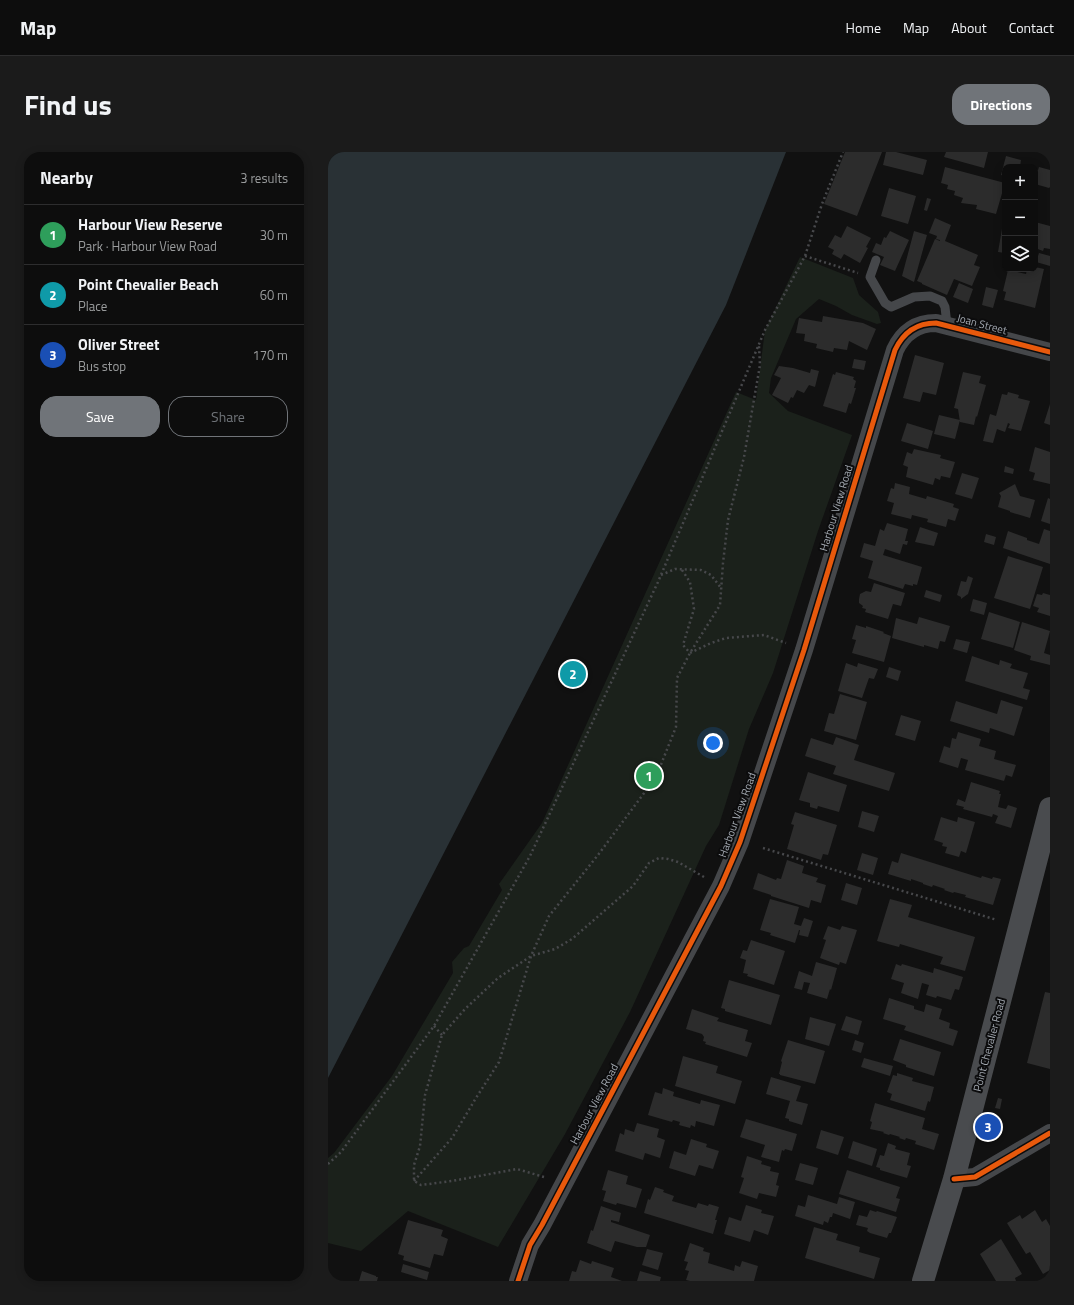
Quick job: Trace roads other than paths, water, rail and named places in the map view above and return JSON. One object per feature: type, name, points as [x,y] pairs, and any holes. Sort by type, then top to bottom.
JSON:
[{"type":"main road","name":"Point Chevalier Road","points":[[923,1281],[954,1179],[1050,808]]},
{"type":"street","name":"Joan Street","points":[[910,331],[926,323],[947,325],[1050,352]]},
{"type":"street","name":"Harbour View Road","points":[[518,1281],[530,1245],[542,1225],[717,893],[740,842],[804,650],[895,350],[898,342],[910,331]]},
{"type":"street","points":[[954,1179],[975,1177],[1050,1134]]},
{"type":"lane","points":[[876,260],[870,277],[885,303],[891,306],[914,297],[930,296],[942,301],[945,306],[947,325]]},
{"type":"place","name":"Point Chevalier Beach","points":[[573,674]]},
{"type":"place","name":"Harbour View Reserve","points":[[649,776]]},
{"type":"place","name":"Oliver Street","points":[[988,1127]]}]
